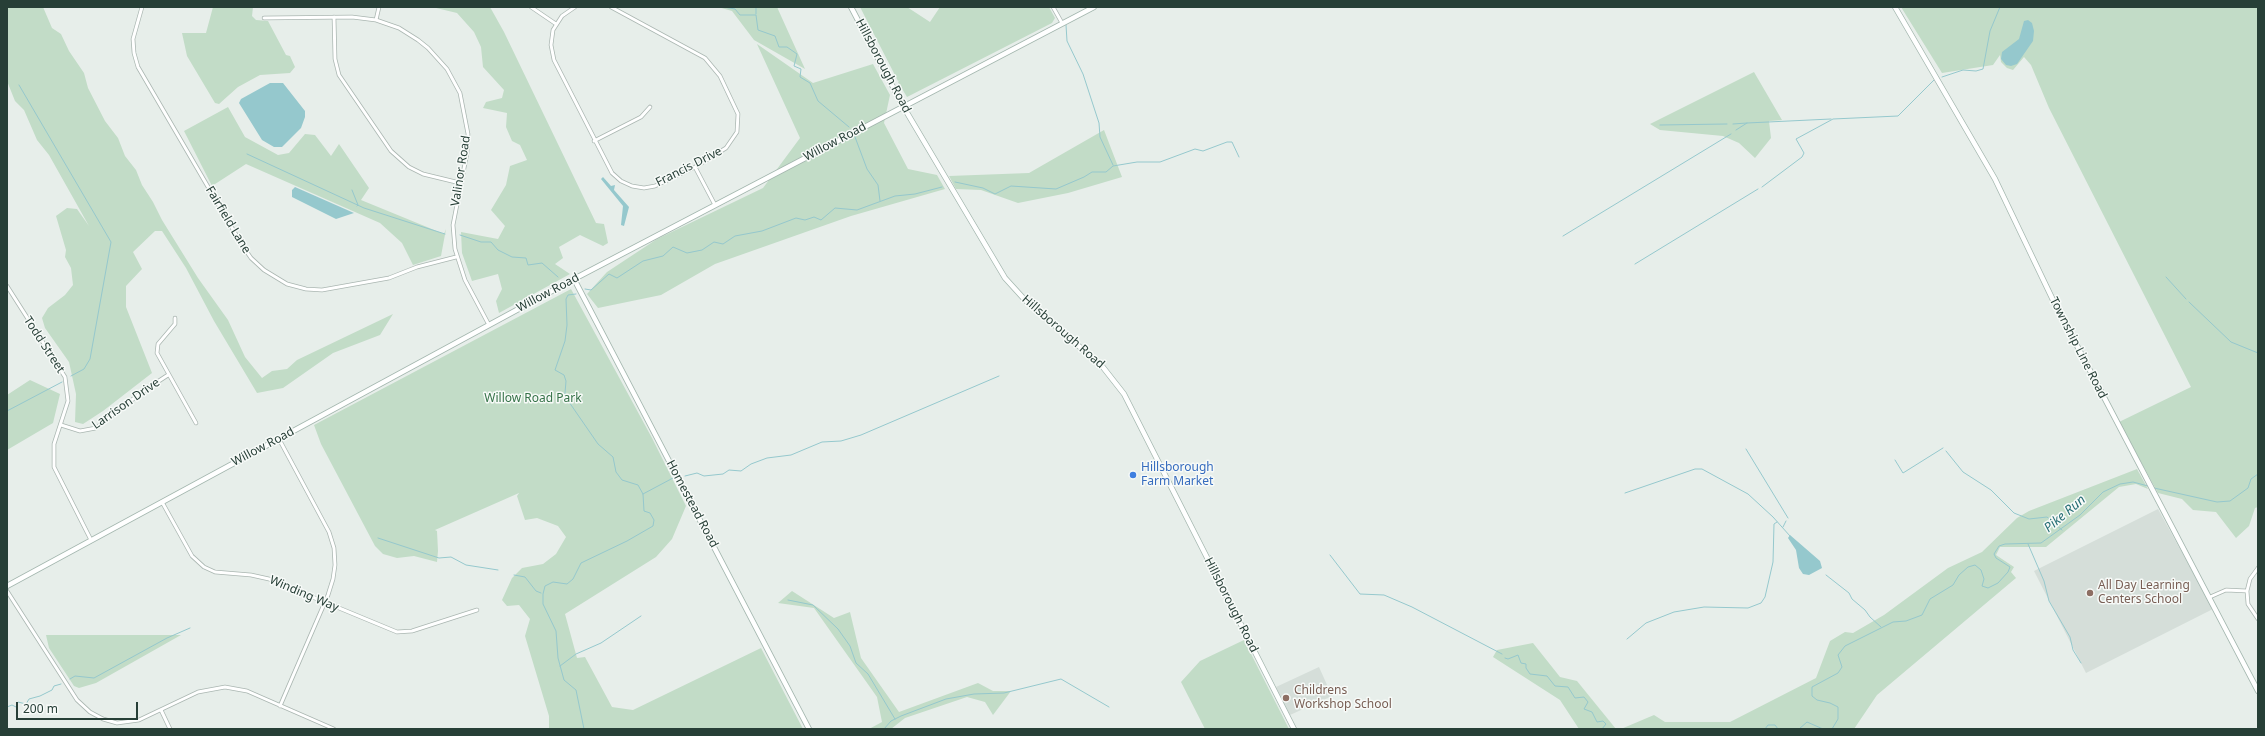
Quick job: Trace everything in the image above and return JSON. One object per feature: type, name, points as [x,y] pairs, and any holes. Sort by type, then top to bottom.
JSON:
[{"type":"street","name":"Fairfield Lane","points":[[142,7],[133,39],[134,53],[138,66],[244,249],[264,270],[287,284],[306,289],[322,290],[388,278],[417,267],[456,258]]},
{"type":"street","points":[[376,20],[379,7]]},
{"type":"street","points":[[531,7],[556,24],[566,12],[575,7]]},
{"type":"street","name":"Francis Drive","points":[[556,24],[551,45],[554,60],[594,141],[612,173],[621,181],[632,186],[644,188],[655,186],[695,167],[726,148],[737,132],[738,114],[720,76],[711,64],[698,54],[611,7]]},
{"type":"street","name":"Hillsborough Road","points":[[851,7],[903,106],[1005,278],[1025,300],[1102,366],[1124,394],[1294,729]]},
{"type":"street","points":[[1053,7],[1062,23]]},
{"type":"street","name":"Willow Road","points":[[7,586],[574,279],[1094,7]]},
{"type":"street","name":"Township Line Road","points":[[1895,7],[1992,174],[2052,298],[2258,691]]},
{"type":"street","name":"Valinor Road","points":[[264,18],[334,17],[376,20],[399,28],[428,48],[447,69],[457,85],[466,113],[468,134],[467,153],[453,225],[456,258],[465,280],[489,325]]},
{"type":"street","points":[[334,17],[335,58],[339,75],[391,151],[409,167],[423,174],[460,183]]},
{"type":"street","points":[[594,141],[641,117],[650,107]]},
{"type":"street","points":[[695,167],[716,205]]},
{"type":"street","name":"Homestead Road","points":[[574,279],[809,729]]},
{"type":"street","name":"Todd Street","points":[[7,286],[65,377],[68,401],[53,450],[55,472],[92,540]]},
{"type":"street","points":[[175,318],[175,324],[161,340],[157,348],[158,359],[196,423]]},
{"type":"street","name":"Larrison Drive","points":[[61,425],[80,431],[96,428],[142,392],[168,375]]},
{"type":"street","points":[[279,439],[332,541],[335,556],[335,572],[325,602],[280,706]]},
{"type":"street","name":"Winding Way","points":[[162,502],[188,550],[204,567],[222,574],[251,575],[269,579],[386,629],[400,632],[412,631],[477,610]]},
{"type":"street","points":[[2258,568],[2250,579],[2247,591],[2248,604],[2258,619]]},
{"type":"street","points":[[2210,597],[2226,590],[2247,591]]},
{"type":"street","points":[[7,591],[77,700],[90,712],[107,720],[125,723],[144,719],[198,692],[218,687],[239,689],[334,729]]},
{"type":"street","points":[[161,710],[170,729]]},
{"type":"shaded area","points":[[2158,509],[2213,609],[2086,673],[2034,571]]},
{"type":"shaded area","points":[[1319,667],[1332,696],[1290,715],[1276,687]]},
{"type":"green space","points":[[10,7],[43,7],[52,28],[61,34],[69,51],[84,73],[88,88],[105,121],[118,138],[125,156],[136,170],[142,185],[162,220],[198,278],[228,320],[245,357],[262,378],[272,371],[287,369],[297,360],[393,314],[380,335],[333,353],[283,388],[257,393],[214,321],[186,268],[162,231],[155,231],[133,252],[142,269],[126,286],[126,307],[152,373],[103,411],[83,424],[75,422],[76,394],[69,362],[45,328],[42,318],[48,308],[65,295],[73,285],[71,268],[65,257],[66,250],[56,216],[67,208],[77,209],[89,226],[49,155],[37,140],[24,110],[15,101],[7,81],[7,9]]},
{"type":"green space","points":[[213,7],[253,7],[252,16],[256,20],[268,21],[286,55],[290,56],[295,67],[290,73],[260,75],[238,87],[219,104],[215,103],[187,56],[182,33],[206,33]]},
{"type":"green space","points":[[432,7],[490,7],[504,32],[596,223],[604,224],[608,243],[603,246],[580,235],[559,247],[563,258],[555,264],[570,274],[499,313],[496,301],[502,289],[498,274],[472,281],[462,253],[461,232],[498,239],[505,226],[491,210],[506,185],[510,166],[527,160],[520,145],[512,141],[506,127],[507,113],[483,108],[486,102],[502,98],[504,90],[483,67],[481,47],[474,32],[457,13]]},
{"type":"green space","points":[[718,7],[777,7],[805,69],[754,40],[732,11]]},
{"type":"green space","points":[[860,7],[907,7],[930,22],[940,7],[1049,7],[1055,18],[1052,23],[907,97],[898,82],[900,80],[898,81]]},
{"type":"green space","points":[[1901,7],[2258,7],[2258,507],[2255,508],[2249,526],[2236,538],[2216,512],[2193,510],[2182,499],[2158,493],[2119,422],[2191,387],[2049,108],[2031,65],[2024,57],[2013,70],[2007,68],[2001,62],[2000,55],[1993,65],[1942,73]]},
{"type":"green space","points":[[757,44],[813,83],[873,64],[890,95],[884,123],[908,169],[937,175],[945,189],[851,216],[715,264],[661,295],[598,308],[587,294],[607,272],[657,239],[763,188],[800,138]]},
{"type":"green space","points":[[1754,72],[1782,120],[1769,121],[1771,138],[1755,158],[1739,143],[1723,136],[1660,130],[1650,124]]},
{"type":"green space","points":[[228,107],[245,137],[278,155],[289,153],[305,134],[315,135],[331,156],[339,144],[369,188],[361,200],[444,234],[446,229],[441,256],[413,265],[402,243],[380,223],[246,164],[212,186],[184,131]]},
{"type":"green space","points":[[1104,130],[1122,177],[1068,193],[1018,203],[981,190],[956,189],[949,176],[1029,173]]},
{"type":"green space","name":"Willow Road Park","points":[[571,289],[652,438],[686,506],[672,539],[656,557],[565,614],[577,658],[585,657],[612,707],[633,710],[761,648],[803,729],[549,729],[549,716],[525,636],[530,619],[519,605],[507,606],[502,600],[512,578],[522,568],[543,564],[556,554],[566,537],[558,526],[537,518],[525,520],[517,496],[519,493],[435,530],[437,531],[437,562],[414,556],[397,558],[383,554],[375,546],[321,444],[314,425]]},
{"type":"green space","points":[[30,380],[60,394],[53,423],[7,450],[7,395]]},
{"type":"green space","points":[[2137,469],[2148,489],[2136,484],[2119,487],[2046,547],[2000,547],[1996,555],[2014,567],[2011,572],[2016,578],[1877,695],[1854,729],[1621,729],[1654,715],[1665,722],[1730,722],[1816,678],[1830,641],[1845,632],[1853,633],[1884,615],[1948,568],[1982,552],[2017,518],[2029,511]]},
{"type":"green space","points":[[792,591],[834,618],[850,612],[861,658],[899,712],[978,683],[993,691],[1011,691],[993,715],[985,702],[967,697],[905,718],[891,729],[869,729],[882,722],[877,697],[814,608],[778,603]]},
{"type":"green space","points":[[46,635],[181,635],[96,683],[79,688],[74,686],[49,648]]},
{"type":"green space","points":[[1244,640],[1289,729],[1205,729],[1181,682],[1200,661]]},
{"type":"green space","points":[[1533,643],[1560,677],[1577,681],[1616,729],[1579,729],[1560,700],[1493,657],[1497,650]]},
{"type":"water","points":[[2028,20],[2032,23],[2034,31],[2033,41],[2017,64],[2011,66],[2006,65],[2001,59],[2002,52],[2019,39],[2024,21]]},
{"type":"water","points":[[270,83],[283,83],[305,111],[305,117],[301,128],[282,147],[274,147],[262,140],[239,103],[241,99]]},
{"type":"water","points":[[603,177],[611,186],[615,185],[614,190],[629,207],[624,226],[621,225],[623,206],[601,179]]},
{"type":"water","points":[[295,187],[354,213],[336,219],[292,197],[292,190]]},
{"type":"water","points":[[1790,535],[1820,561],[1822,568],[1809,575],[1803,574],[1799,568],[1796,550],[1788,538]]},
{"type":"waterway","points":[[724,7],[735,9],[740,15],[756,15],[758,30],[775,36],[779,47],[787,47],[797,54],[794,66],[801,69],[800,77],[810,83],[818,101],[849,127]]},
{"type":"waterway","points":[[756,7],[756,14]]},
{"type":"waterway","points":[[1942,77],[1963,70],[1976,71],[1983,69],[1990,31],[2000,7]]},
{"type":"waterway","points":[[1066,25],[1067,41],[1083,74],[1099,123],[1100,137],[1113,165]]},
{"type":"waterway","points":[[1762,187],[1802,157],[1804,153],[1796,139],[1833,119],[1898,116],[1934,80]]},
{"type":"waterway","points":[[19,85],[111,242],[90,359],[84,369],[71,376]]},
{"type":"waterway","points":[[1736,130],[1747,123],[1831,119]]},
{"type":"waterway","points":[[1733,124],[1747,123]]},
{"type":"waterway","points":[[1660,125],[1727,124]]},
{"type":"waterway","points":[[1563,236],[1731,134]]},
{"type":"waterway","points":[[855,137],[867,169],[878,185],[880,201]]},
{"type":"waterway","points":[[955,182],[983,188],[995,194],[1011,186],[1056,189],[1092,172],[1106,172],[1113,166],[1137,162],[1160,162],[1195,149],[1203,151],[1227,142],[1232,142],[1239,157]]},
{"type":"waterway","points":[[247,154],[364,208],[445,234]]},
{"type":"waterway","points":[[585,289],[591,290],[609,274],[617,278],[643,261],[663,256],[673,247],[687,253],[702,250],[714,242],[723,244],[735,236],[762,231],[796,218],[805,220],[814,217],[821,220],[835,208],[857,210],[895,196],[915,194],[942,187]]},
{"type":"waterway","points":[[1635,264],[1758,189]]},
{"type":"waterway","points":[[352,190],[358,205],[357,206]]},
{"type":"waterway","points":[[460,235],[481,242],[491,242],[498,250],[512,257],[526,258],[528,265],[542,263],[558,277]]},
{"type":"waterway","points":[[2166,277],[2186,299]]},
{"type":"waterway","points":[[576,294],[568,295],[566,299],[567,325],[565,341],[555,370],[564,375],[566,381],[565,393],[569,402],[598,444],[613,457],[616,472],[622,480],[638,485],[643,494],[644,511],[650,513],[654,520],[653,526],[627,541],[581,563],[573,579],[567,584],[553,582],[545,586],[543,604],[556,631],[558,658],[564,680],[576,690],[584,729]]},
{"type":"waterway","points":[[2189,302],[2231,342],[2258,353]]},
{"type":"waterway","points":[[685,476],[697,473],[704,476],[723,474],[729,470],[741,471],[751,464],[767,458],[791,455],[822,442],[841,441],[861,435],[999,376]]},
{"type":"waterway","points":[[7,411],[62,382]]},
{"type":"waterway","points":[[1895,460],[1903,473],[1943,448]]},
{"type":"waterway","points":[[1746,449],[1788,518]]},
{"type":"waterway","points":[[1946,451],[1963,472],[1991,490],[2014,513],[2029,519],[2047,517],[2062,530]]},
{"type":"waterway","points":[[1625,493],[1695,469],[1702,469],[1748,494],[1773,517],[1790,536]]},
{"type":"waterway","name":"Pike Run","points":[[2154,488],[2217,502],[2230,501],[2248,488],[2251,479],[2258,474]]},
{"type":"waterway","points":[[643,494],[673,478]]},
{"type":"waterway","name":"Pike Run","points":[[1832,729],[1838,719],[1838,707],[1830,703],[1817,700],[1812,696],[1812,687],[1838,673],[1842,667],[1838,655],[1845,646],[1893,622],[1906,621],[1922,615],[1930,599],[1953,585],[1959,575],[1968,567],[1975,565],[1981,570],[1984,579],[1982,586],[1988,588],[1998,583],[2008,572],[2010,567],[1996,558],[1994,554],[1999,546],[2005,544],[2041,543],[2080,515],[2103,492],[2120,484],[2133,482],[2148,486]]},
{"type":"waterway","points":[[1783,527],[1786,521]]},
{"type":"waterway","points":[[1627,639],[1646,623],[1674,612],[1704,607],[1748,608],[1761,603],[1765,597],[1773,562],[1774,524],[1777,522]]},
{"type":"waterway","points":[[378,538],[439,558],[451,557],[466,565],[498,570]]},
{"type":"waterway","points":[[2028,544],[2044,581],[2049,601],[2070,637],[2073,650],[2081,663]]},
{"type":"waterway","points":[[1330,555],[1360,594],[1384,595],[1412,607],[1502,654]]},
{"type":"waterway","points":[[514,575],[525,577],[536,591],[541,593]]},
{"type":"waterway","points":[[1826,575],[1849,593],[1852,599],[1881,627]]},
{"type":"waterway","points":[[788,600],[813,605],[838,629],[850,646],[856,663],[868,674],[895,719]]},
{"type":"waterway","points":[[560,666],[576,654],[601,643],[641,616]]},
{"type":"waterway","points":[[70,679],[75,676],[94,678],[167,638],[190,628]]},
{"type":"waterway","points":[[1505,658],[1508,659],[1518,655],[1521,663],[1526,664],[1526,668],[1530,674],[1547,676],[1555,686],[1568,687],[1575,698],[1584,697],[1588,702],[1584,709],[1592,712],[1597,722],[1603,721],[1606,724],[1602,729]]},
{"type":"waterway","points":[[884,729],[891,721],[901,716],[946,699],[974,694],[1004,693],[1061,679],[1109,707]]},
{"type":"waterway","points":[[7,707],[12,705],[16,707],[18,702],[26,704],[29,699],[40,696],[52,690],[54,686],[61,684]]},
{"type":"waterway","points":[[1799,729],[1807,722],[1823,729]]},
{"type":"waterway","points":[[1765,729],[1768,725],[1775,725],[1778,729]]},
{"type":"waterway","points":[[1706,729],[1725,729]]},
{"type":"place","name":"Hillsborough Farm Market","points":[[1133,475]]},
{"type":"place","name":"All Day Learning Centers School","points":[[2090,593]]},
{"type":"place","name":"Childrens Workshop School","points":[[1286,698]]}]
